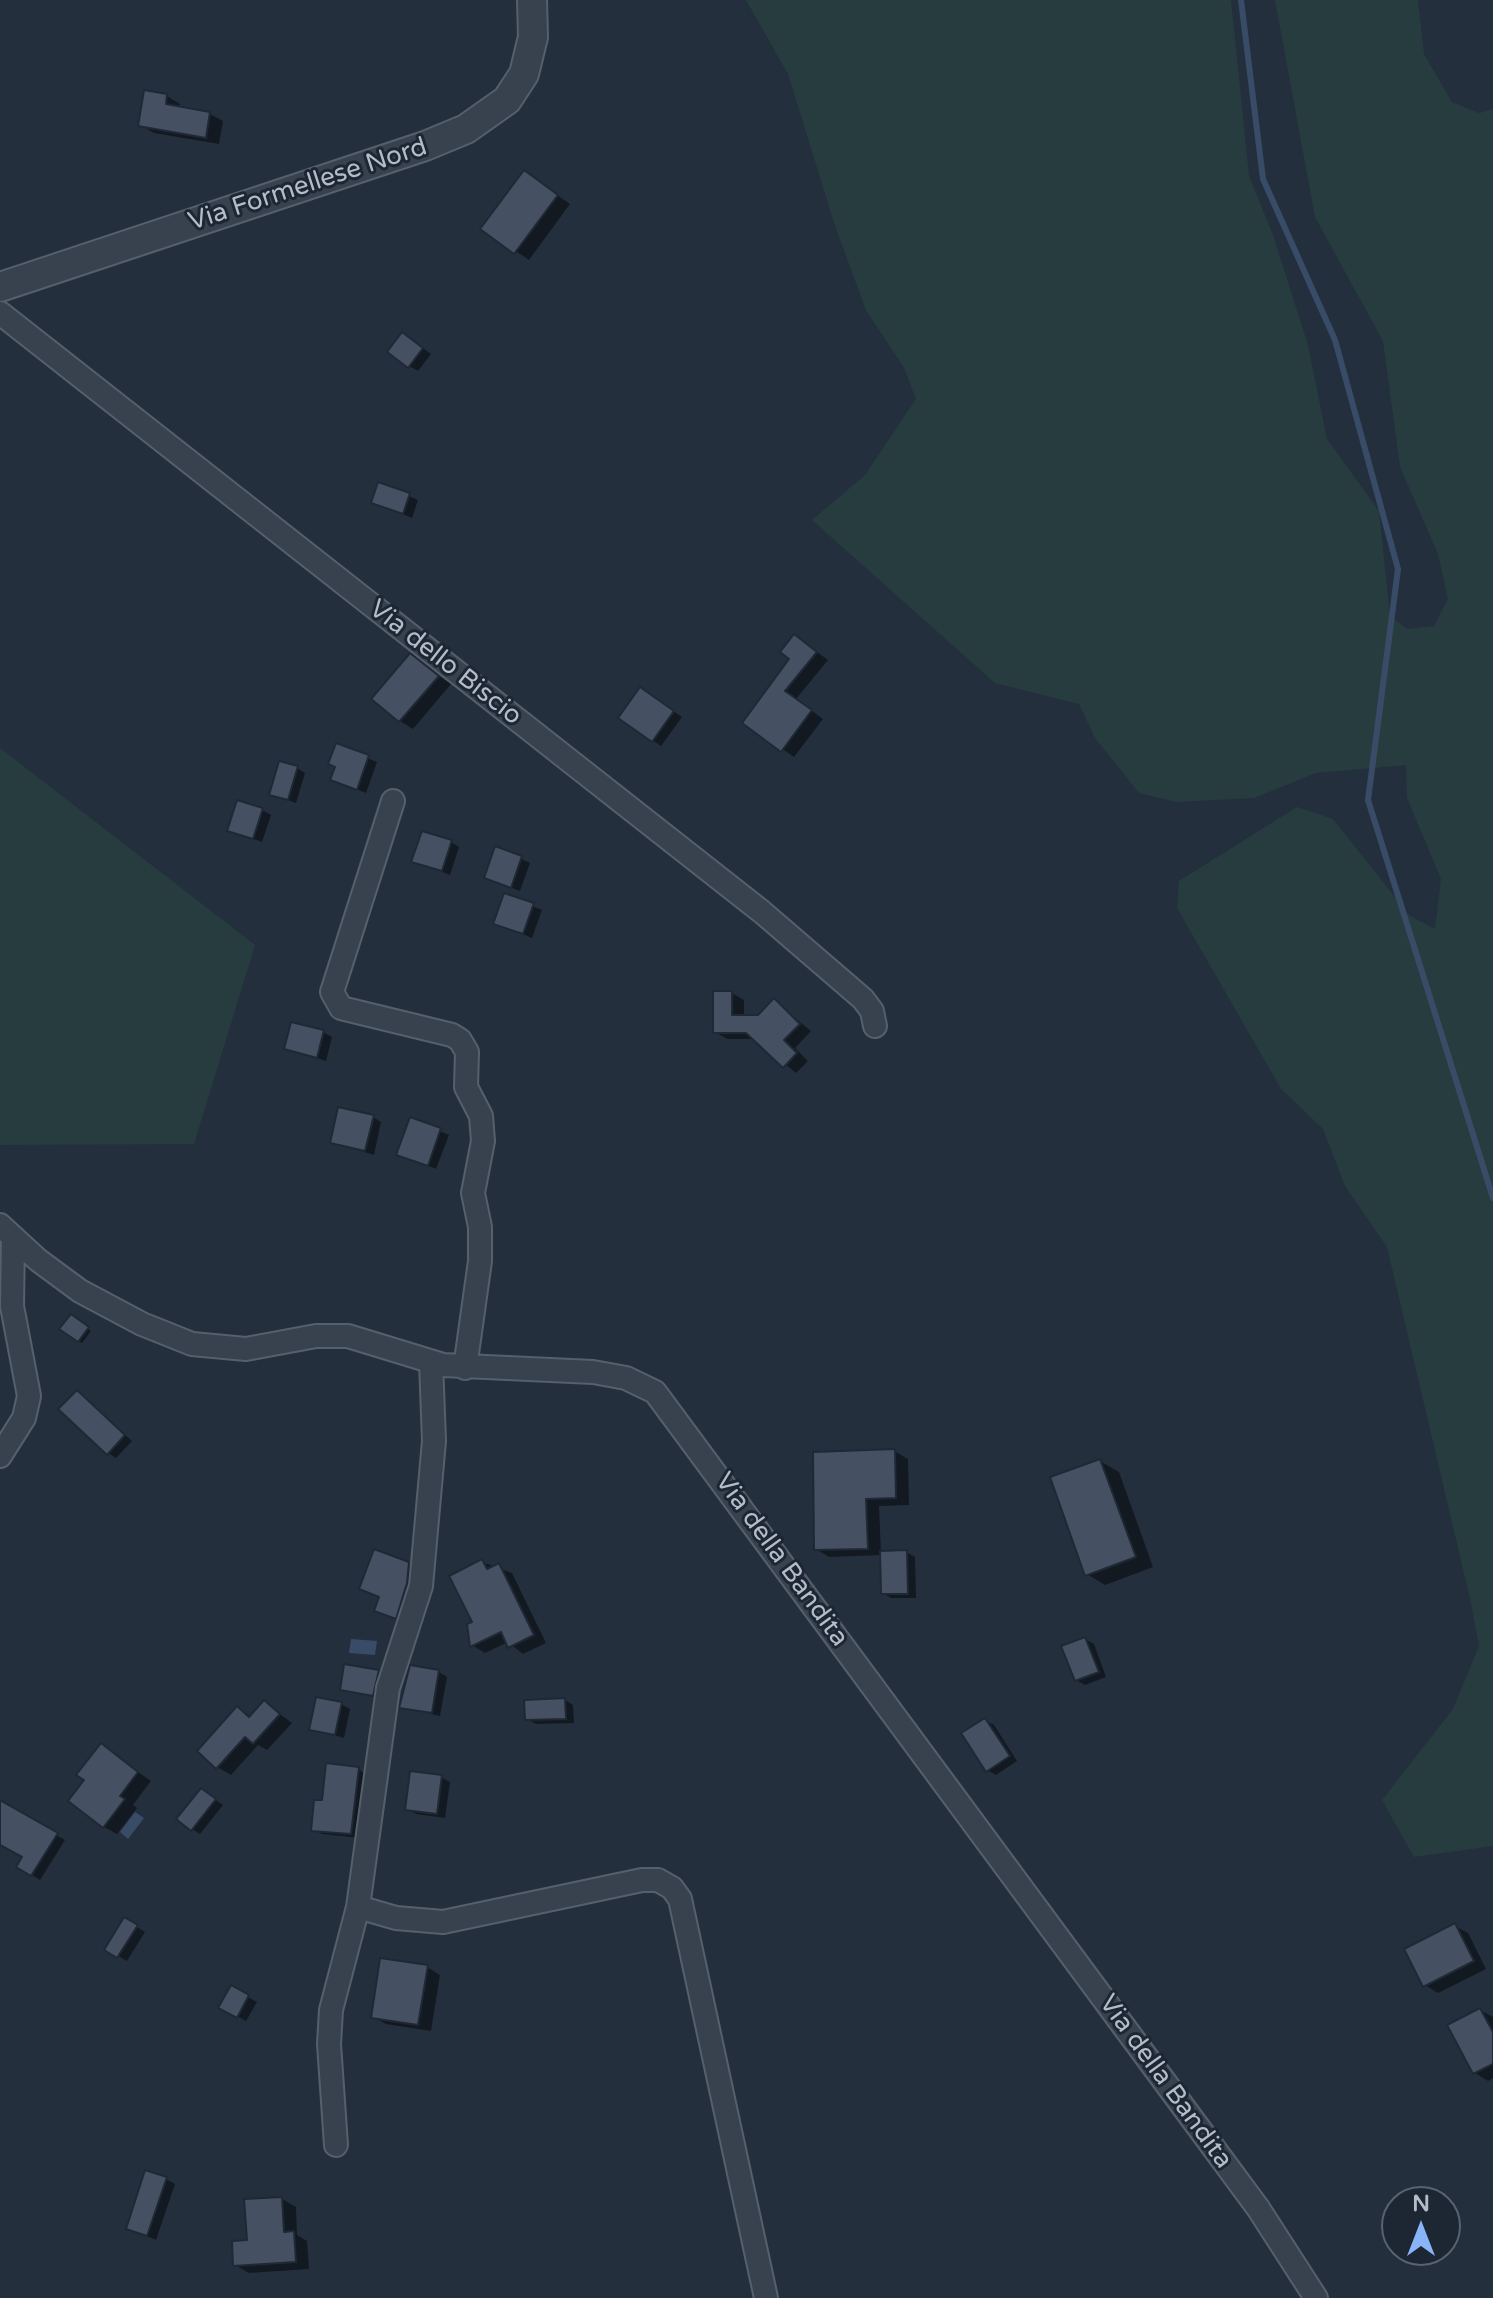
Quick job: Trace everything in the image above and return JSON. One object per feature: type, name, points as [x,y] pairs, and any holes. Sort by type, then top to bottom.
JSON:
[{"type":"street","name":"Via Formellese Nord","points":[[0,287],[425,146],[476,124],[507,100],[524,74],[533,37],[532,0]]},
{"type":"street","name":"Via dello Biscio","points":[[0,313],[762,912],[863,999],[872,1011],[875,1026]]},
{"type":"street","points":[[393,801],[332,992],[337,1005],[345,1010],[452,1035],[460,1040],[467,1052],[466,1087],[481,1116],[483,1141],[473,1193],[480,1227],[480,1261],[465,1368]]},
{"type":"street","points":[[0,1456],[24,1418],[29,1396],[12,1306],[6,1232]]},
{"type":"street","name":"Via della Bandita","points":[[6,1232],[80,1291],[142,1324],[187,1343],[246,1349],[341,1335],[431,1362],[465,1368],[608,1374],[635,1380],[664,1401],[1258,2208],[1316,2298]]},
{"type":"street","points":[[336,2145],[329,2044],[331,2010],[358,1907],[388,1688],[418,1600],[423,1572],[434,1441],[431,1362]]},
{"type":"street","points":[[358,1907],[396,1918],[443,1922],[642,1880],[658,1880],[672,1888],[680,1899],[766,2298]]},
{"type":"green space","points":[[746,0],[1231,0],[1249,176],[1273,235],[1308,345],[1327,439],[1379,511],[1390,616],[1407,629],[1434,626],[1448,599],[1438,554],[1400,467],[1383,341],[1315,217],[1275,0],[1418,0],[1424,54],[1452,102],[1479,113],[1493,109],[1493,1846],[1414,1857],[1382,1800],[1453,1709],[1479,1646],[1387,1247],[1345,1186],[1323,1129],[1281,1089],[1177,908],[1179,881],[1297,807],[1333,819],[1410,916],[1435,929],[1441,879],[1407,798],[1406,765],[1316,773],[1254,798],[1176,802],[1139,793],[1095,738],[1079,704],[995,683],[812,520],[865,475],[916,399],[904,368],[866,310],[836,229],[788,74]]},
{"type":"green space","points":[[0,748],[255,945],[194,1144],[0,1145]]},
{"type":"water","points":[[351,1639],[377,1641],[375,1655],[349,1653]]},
{"type":"water","points":[[135,1812],[144,1818],[128,1839],[120,1832]]},
{"type":"building","points":[[144,90],[167,94],[166,104],[210,112],[206,138],[138,126]]},
{"type":"building","points":[[524,170],[558,195],[514,254],[480,229]]},
{"type":"building","points":[[402,332],[423,348],[408,368],[387,352]]},
{"type":"building","points":[[378,482],[410,493],[403,514],[371,503]]},
{"type":"building","points":[[794,634],[817,652],[785,691],[812,710],[781,752],[742,723],[789,659],[780,652]]},
{"type":"building","points":[[410,653],[439,676],[399,722],[371,699]]},
{"type":"building","points":[[640,687],[674,711],[652,742],[618,718]]},
{"type":"building","points":[[336,743],[369,755],[357,790],[330,780],[335,767],[328,764]]},
{"type":"building","points":[[279,761],[298,766],[288,800],[269,795]]},
{"type":"building","points":[[237,800],[263,808],[253,839],[227,831]]},
{"type":"building","points":[[422,831],[452,840],[442,871],[411,862]]},
{"type":"building","points":[[495,846],[522,856],[511,888],[484,878]]},
{"type":"building","points":[[504,893],[534,903],[523,934],[493,924]]},
{"type":"building","points":[[713,991],[732,991],[732,1015],[758,1015],[774,998],[800,1024],[784,1040],[797,1053],[783,1068],[746,1033],[713,1033]]},
{"type":"building","points":[[291,1022],[324,1030],[317,1058],[284,1049]]},
{"type":"building","points":[[338,1107],[374,1115],[365,1151],[330,1143]]},
{"type":"building","points":[[410,1117],[441,1128],[428,1166],[396,1155]]},
{"type":"building","points":[[71,1314],[89,1327],[78,1342],[59,1329]]},
{"type":"building","points":[[77,1390],[125,1435],[107,1455],[58,1409]]},
{"type":"building","points":[[895,1449],[896,1498],[866,1499],[868,1549],[814,1550],[813,1452]]},
{"type":"building","points":[[1100,1459],[1136,1557],[1085,1576],[1050,1477]]},
{"type":"building","points":[[374,1549],[409,1562],[407,1583],[396,1619],[374,1611],[379,1597],[359,1589]]},
{"type":"building","points":[[907,1550],[908,1594],[881,1594],[880,1551]]},
{"type":"building","points":[[482,1559],[487,1569],[499,1563],[534,1635],[508,1648],[501,1632],[470,1647],[467,1624],[472,1622],[449,1576]]},
{"type":"building","points":[[1085,1637],[1099,1672],[1075,1681],[1061,1646]]},
{"type":"building","points":[[344,1664],[379,1670],[373,1696],[340,1690]]},
{"type":"building","points":[[410,1665],[439,1670],[432,1713],[399,1708]]},
{"type":"building","points":[[316,1697],[342,1702],[335,1735],[309,1730]]},
{"type":"building","points":[[565,1698],[566,1719],[525,1720],[524,1700]]},
{"type":"building","points":[[264,1700],[280,1714],[253,1744],[245,1737],[216,1769],[197,1751],[237,1706],[249,1717]]},
{"type":"building","points":[[985,1718],[1010,1756],[986,1772],[961,1733]]},
{"type":"building","points":[[101,1743],[138,1772],[120,1796],[125,1799],[103,1828],[68,1801],[84,1780],[76,1775]]},
{"type":"building","points":[[326,1763],[359,1767],[351,1834],[311,1831],[314,1800],[322,1800]]},
{"type":"building","points":[[410,1771],[442,1775],[437,1814],[405,1810]]},
{"type":"building","points":[[201,1788],[216,1799],[191,1831],[176,1819]]},
{"type":"building","points":[[0,1800],[58,1833],[31,1876],[16,1867],[22,1857],[0,1845]]},
{"type":"building","points":[[124,1917],[138,1925],[117,1958],[104,1950]]},
{"type":"building","points":[[1455,1923],[1474,1961],[1423,1987],[1404,1949]]},
{"type":"building","points":[[380,1958],[428,1965],[418,2025],[371,2018]]},
{"type":"building","points":[[231,1985],[249,1995],[237,2018],[218,2008]]},
{"type":"building","points":[[1480,2008],[1493,2032],[1493,2064],[1473,2074],[1447,2025]]},
{"type":"building","points":[[145,2170],[167,2177],[147,2236],[126,2229]]},
{"type":"building","points":[[282,2197],[284,2232],[294,2231],[296,2262],[233,2266],[232,2241],[247,2240],[244,2199]]},
{"type":"waterway","points":[[1241,0],[1263,179],[1335,340],[1398,569],[1368,800],[1493,1198]]}]
